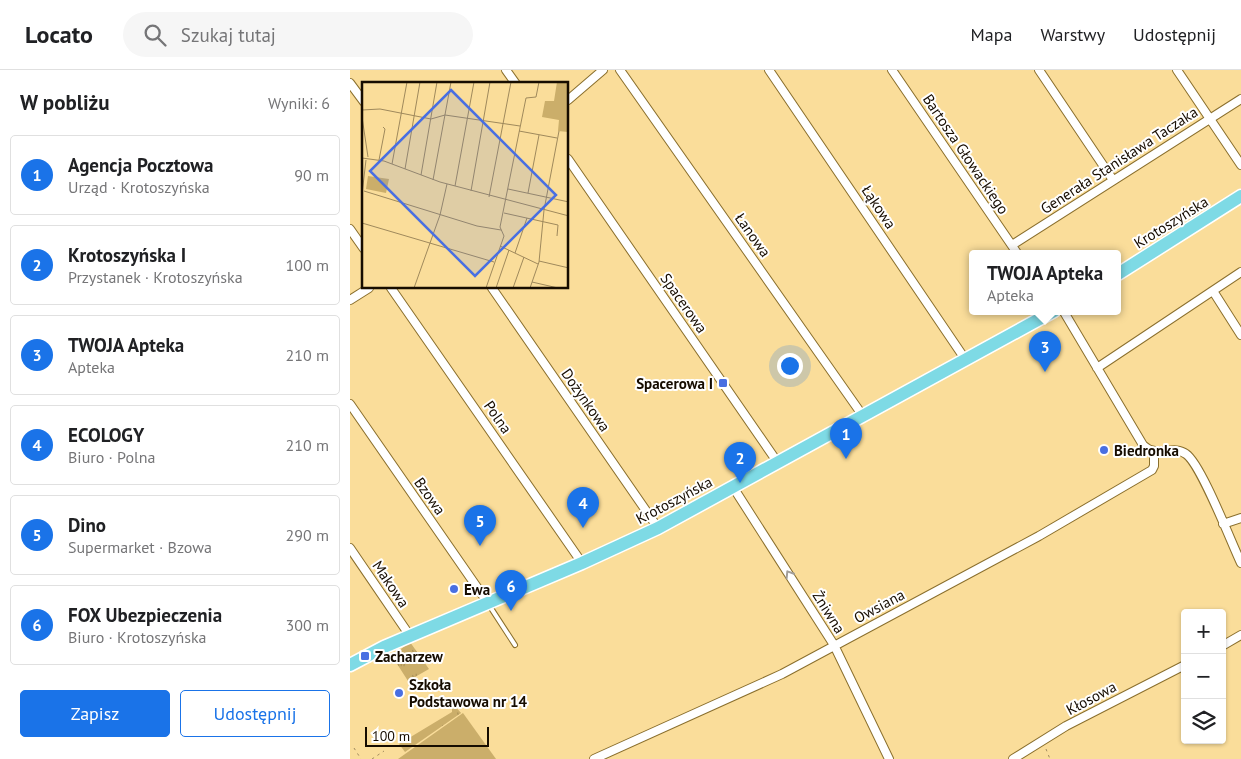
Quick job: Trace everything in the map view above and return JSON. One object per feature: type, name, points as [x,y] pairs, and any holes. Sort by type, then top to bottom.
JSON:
[{"type":"main road","name":"Krotoszyńska","points":[[1121,272],[1241,196]]},
{"type":"main road","name":"Krotoszyńska","points":[[350,665],[384,647],[582,563],[658,528],[1047,315]]},
{"type":"street","points":[[506,70],[515,82]]},
{"type":"street","points":[[569,99],[603,70]]},
{"type":"street","name":"Łanowa","points":[[620,70],[863,416]]},
{"type":"street","name":"Łąkowa","points":[[769,70],[965,360]]},
{"type":"street","name":"Bartosza Głowackiego","points":[[892,70],[1015,250]]},
{"type":"street","points":[[1039,70],[1113,180]]},
{"type":"street","points":[[1177,70],[1241,165]]},
{"type":"street","points":[[350,83],[362,99]]},
{"type":"street","name":"Generała Stanisława Taczaka","points":[[1012,245],[1241,99]]},
{"type":"street","name":"Spacerowa","points":[[569,160],[778,463]]},
{"type":"street","points":[[350,229],[362,246]]},
{"type":"street","points":[[1097,368],[1241,272]]},
{"type":"street","points":[[350,300],[366,289]]},
{"type":"street","name":"Polna","points":[[392,289],[582,563]]},
{"type":"street","name":"Dożynkowa","points":[[493,289],[658,528]]},
{"type":"street","points":[[1213,290],[1241,335]]},
{"type":"street","points":[[1066,315],[1140,441],[1147,449],[1154,452],[1180,451],[1192,459],[1241,563]]},
{"type":"street","name":"Bzowa","points":[[350,404],[488,603]]},
{"type":"street","name":"Owsiana","points":[[594,759],[782,674],[1039,536],[1152,470],[1154,466],[1154,452]]},
{"type":"street","name":"Żniwna","points":[[733,487],[834,645],[889,759]]},
{"type":"street","points":[[1223,524],[1241,518]]},
{"type":"street","name":"Makowa","points":[[350,548],[410,636]]},
{"type":"street","points":[[1226,644],[1241,635]]},
{"type":"street","name":"Kłosowa","points":[[1013,759],[1066,726],[1181,667]]},
{"type":"lane","points":[[488,603],[515,645]]},
{"type":"path","points":[[1042,741],[1050,759]]},
{"type":"path","points":[[354,748],[361,759]]},
{"type":"path","points":[[372,759],[384,751]]},
{"type":"green space","points":[[410,642],[429,669],[408,681],[392,656]]},
{"type":"green space","points":[[455,706],[461,713],[405,752],[399,744],[452,712],[452,708]]},
{"type":"green space","points":[[463,713],[496,759],[398,759]]},
{"type":"place","name":"TWOJA Apteka","points":[[1045,372]]},
{"type":"place","name":"Spacerowa I","points":[[723,383]]},
{"type":"place","name":"Biedronka","points":[[1104,450]]},
{"type":"place","name":"Agencja Pocztowa","points":[[846,459]]},
{"type":"place","name":"Krotoszyńska I","points":[[740,483]]},
{"type":"place","name":"ECOLOGY","points":[[583,528]]},
{"type":"place","name":"Dino","points":[[480,546]]},
{"type":"place","name":"Ewa","points":[[454,589]]},
{"type":"place","name":"FOX Ubezpieczenia","points":[[511,611]]},
{"type":"place","name":"Zacharzew","points":[[365,656]]},
{"type":"place","name":"Szkoła Podstawowa nr 14","points":[[399,693]]}]
